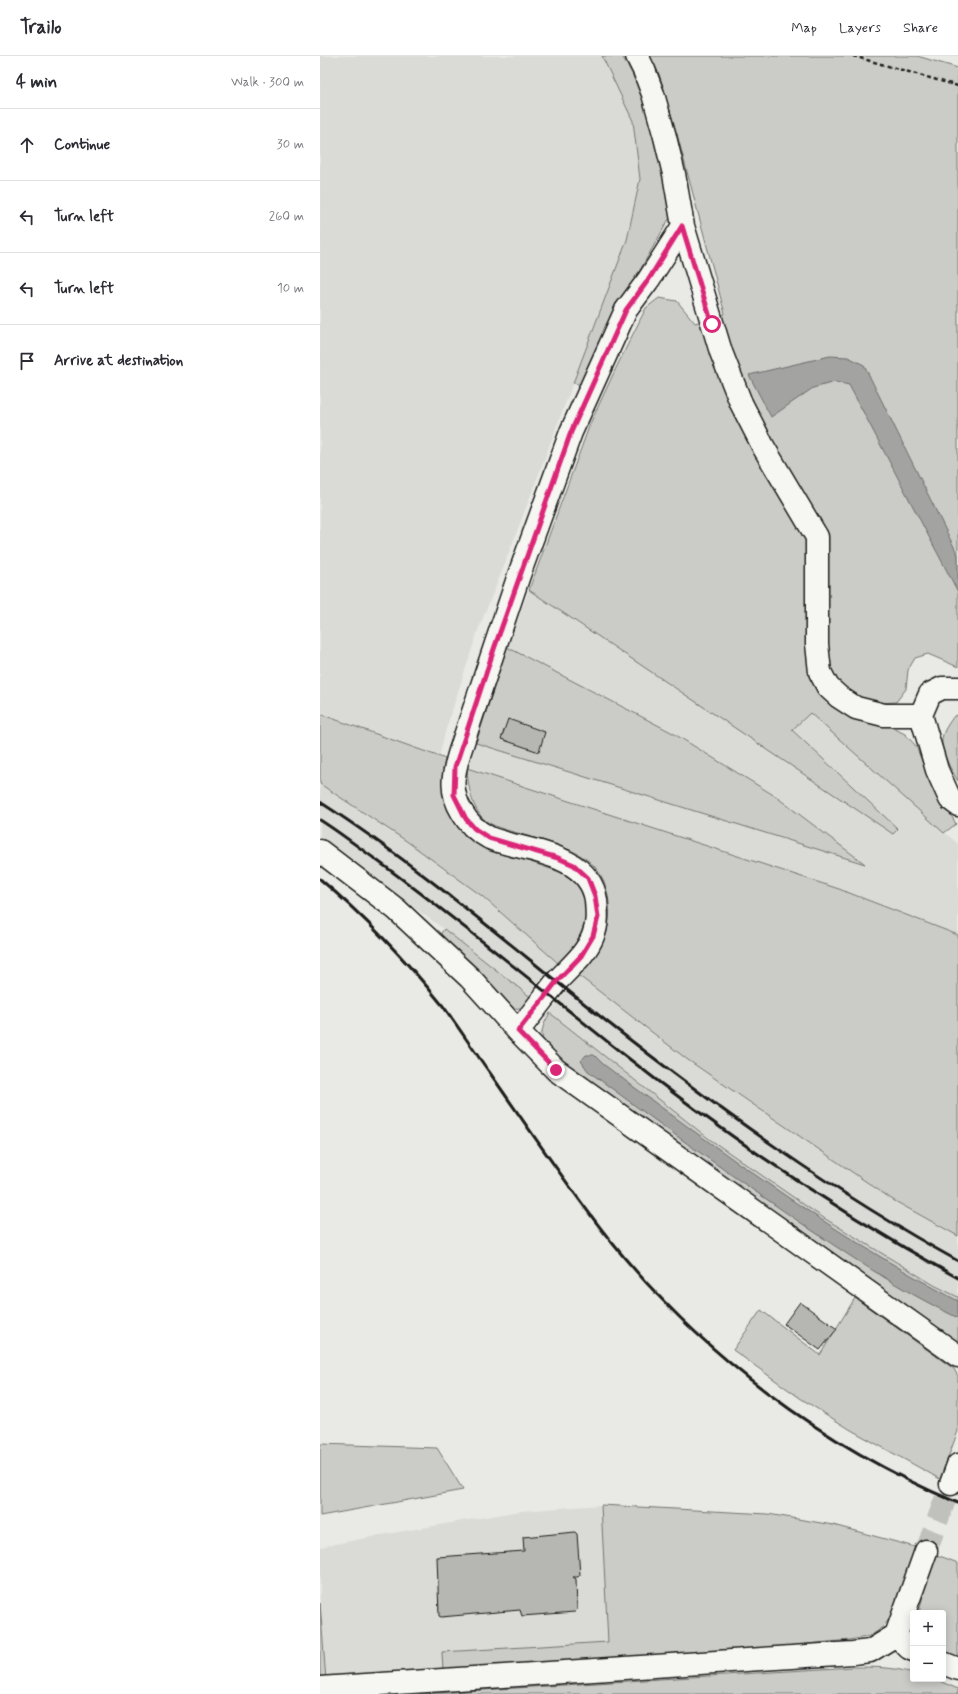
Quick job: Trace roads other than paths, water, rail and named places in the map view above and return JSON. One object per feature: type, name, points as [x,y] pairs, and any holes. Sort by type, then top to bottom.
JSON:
[{"type":"street","points":[[637,56],[653,94],[665,137],[674,174],[682,226],[721,352],[740,403],[764,448],[817,537],[817,644],[820,672],[828,687],[839,697],[856,708],[884,715],[921,715]]},
{"type":"street","points":[[518,1031],[557,981],[581,956],[593,936],[598,917],[595,896],[588,878],[574,865],[558,858],[489,838],[475,829],[466,819],[454,795],[455,767],[494,649],[571,432],[626,310],[649,279],[682,226]]},
{"type":"street","points":[[958,688],[942,688],[930,694],[921,715],[937,770],[950,799],[958,805]]},
{"type":"street","points":[[320,851],[396,909],[470,978],[556,1070],[958,1356]]},
{"type":"street","points":[[320,1688],[853,1654],[870,1651],[896,1635],[926,1551]]},
{"type":"street","points":[[896,1635],[910,1648]]},
{"type":"street","points":[[946,1664],[958,1669]]},
{"type":"tunnel","points":[[926,1551],[951,1484]]},
{"type":"railway","points":[[320,802],[394,853],[430,880],[648,1054],[777,1148],[866,1207],[958,1261]]},
{"type":"railway","points":[[320,820],[355,844],[438,906],[623,1054],[744,1145],[828,1201],[958,1278]]},
{"type":"railway","points":[[320,879],[337,893],[400,956],[443,1006],[593,1219],[645,1281],[683,1321],[724,1358],[767,1393],[813,1425],[859,1454],[908,1480],[958,1503]]}]
